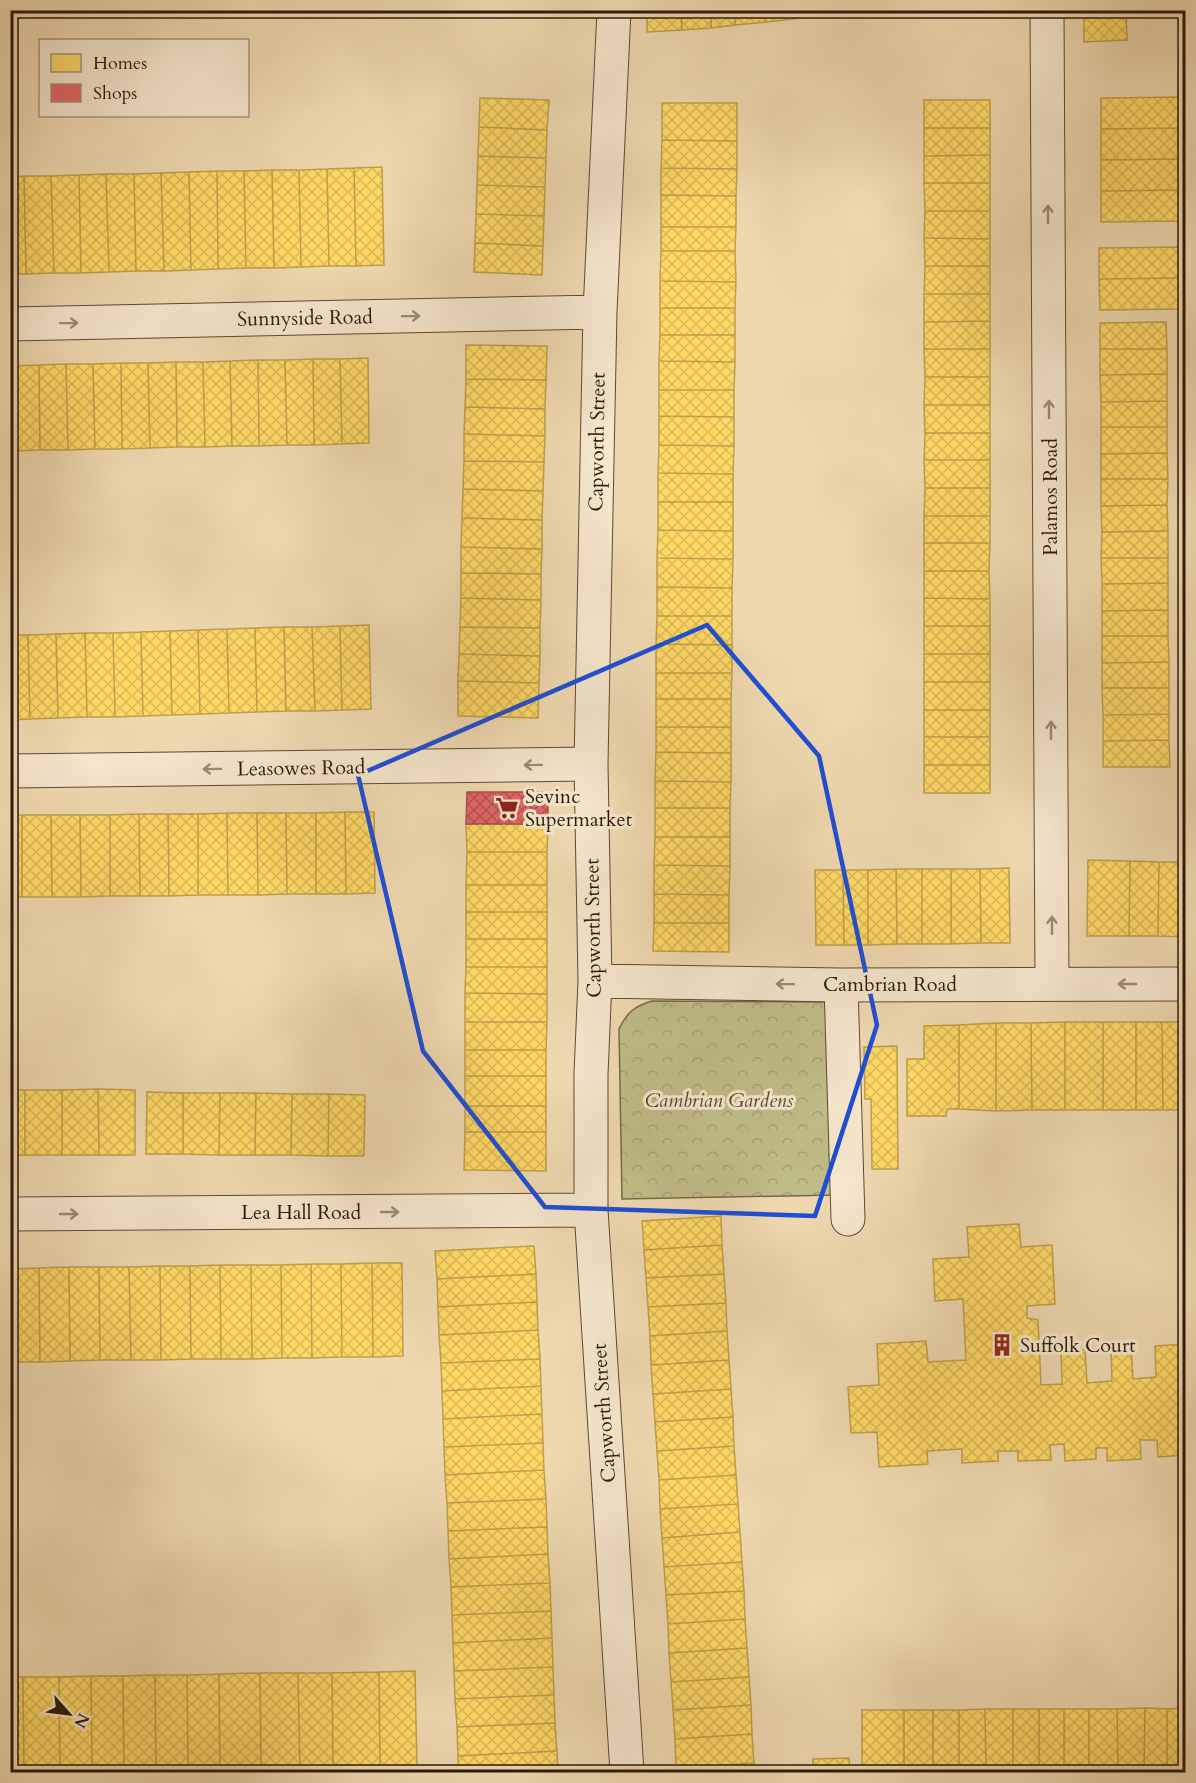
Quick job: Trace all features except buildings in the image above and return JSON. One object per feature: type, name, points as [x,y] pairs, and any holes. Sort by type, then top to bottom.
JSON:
[{"type":"street","name":"Capworth Street","points":[[614,10],[600,312],[591,764],[595,981],[591,1074],[591,1210],[627,1773]]},
{"type":"street","name":"Palamos Road","points":[[1047,10],[1052,984]]},
{"type":"street","name":"Sunnyside Road","points":[[10,324],[600,312]]},
{"type":"street","name":"Leasowes Road","points":[[10,771],[591,764]]},
{"type":"street","name":"Cambrian Road","points":[[595,981],[841,985],[1185,984]]},
{"type":"street","points":[[841,985],[848,1219]]},
{"type":"street","name":"Lea Hall Road","points":[[10,1214],[591,1210]]},
{"type":"highlighted area","points":[[707,625],[819,756],[877,1025],[815,1216],[545,1207],[423,1051],[358,775]]},
{"type":"green space","name":"Cambrian Gardens","points":[[652,1001],[830,1002],[837,1195],[622,1199],[619,1029],[632,1010]]},
{"type":"place","name":"Sevinc Supermarket","points":[[507,808]]},
{"type":"place","name":"Suffolk Court","points":[[1002,1345]]}]
